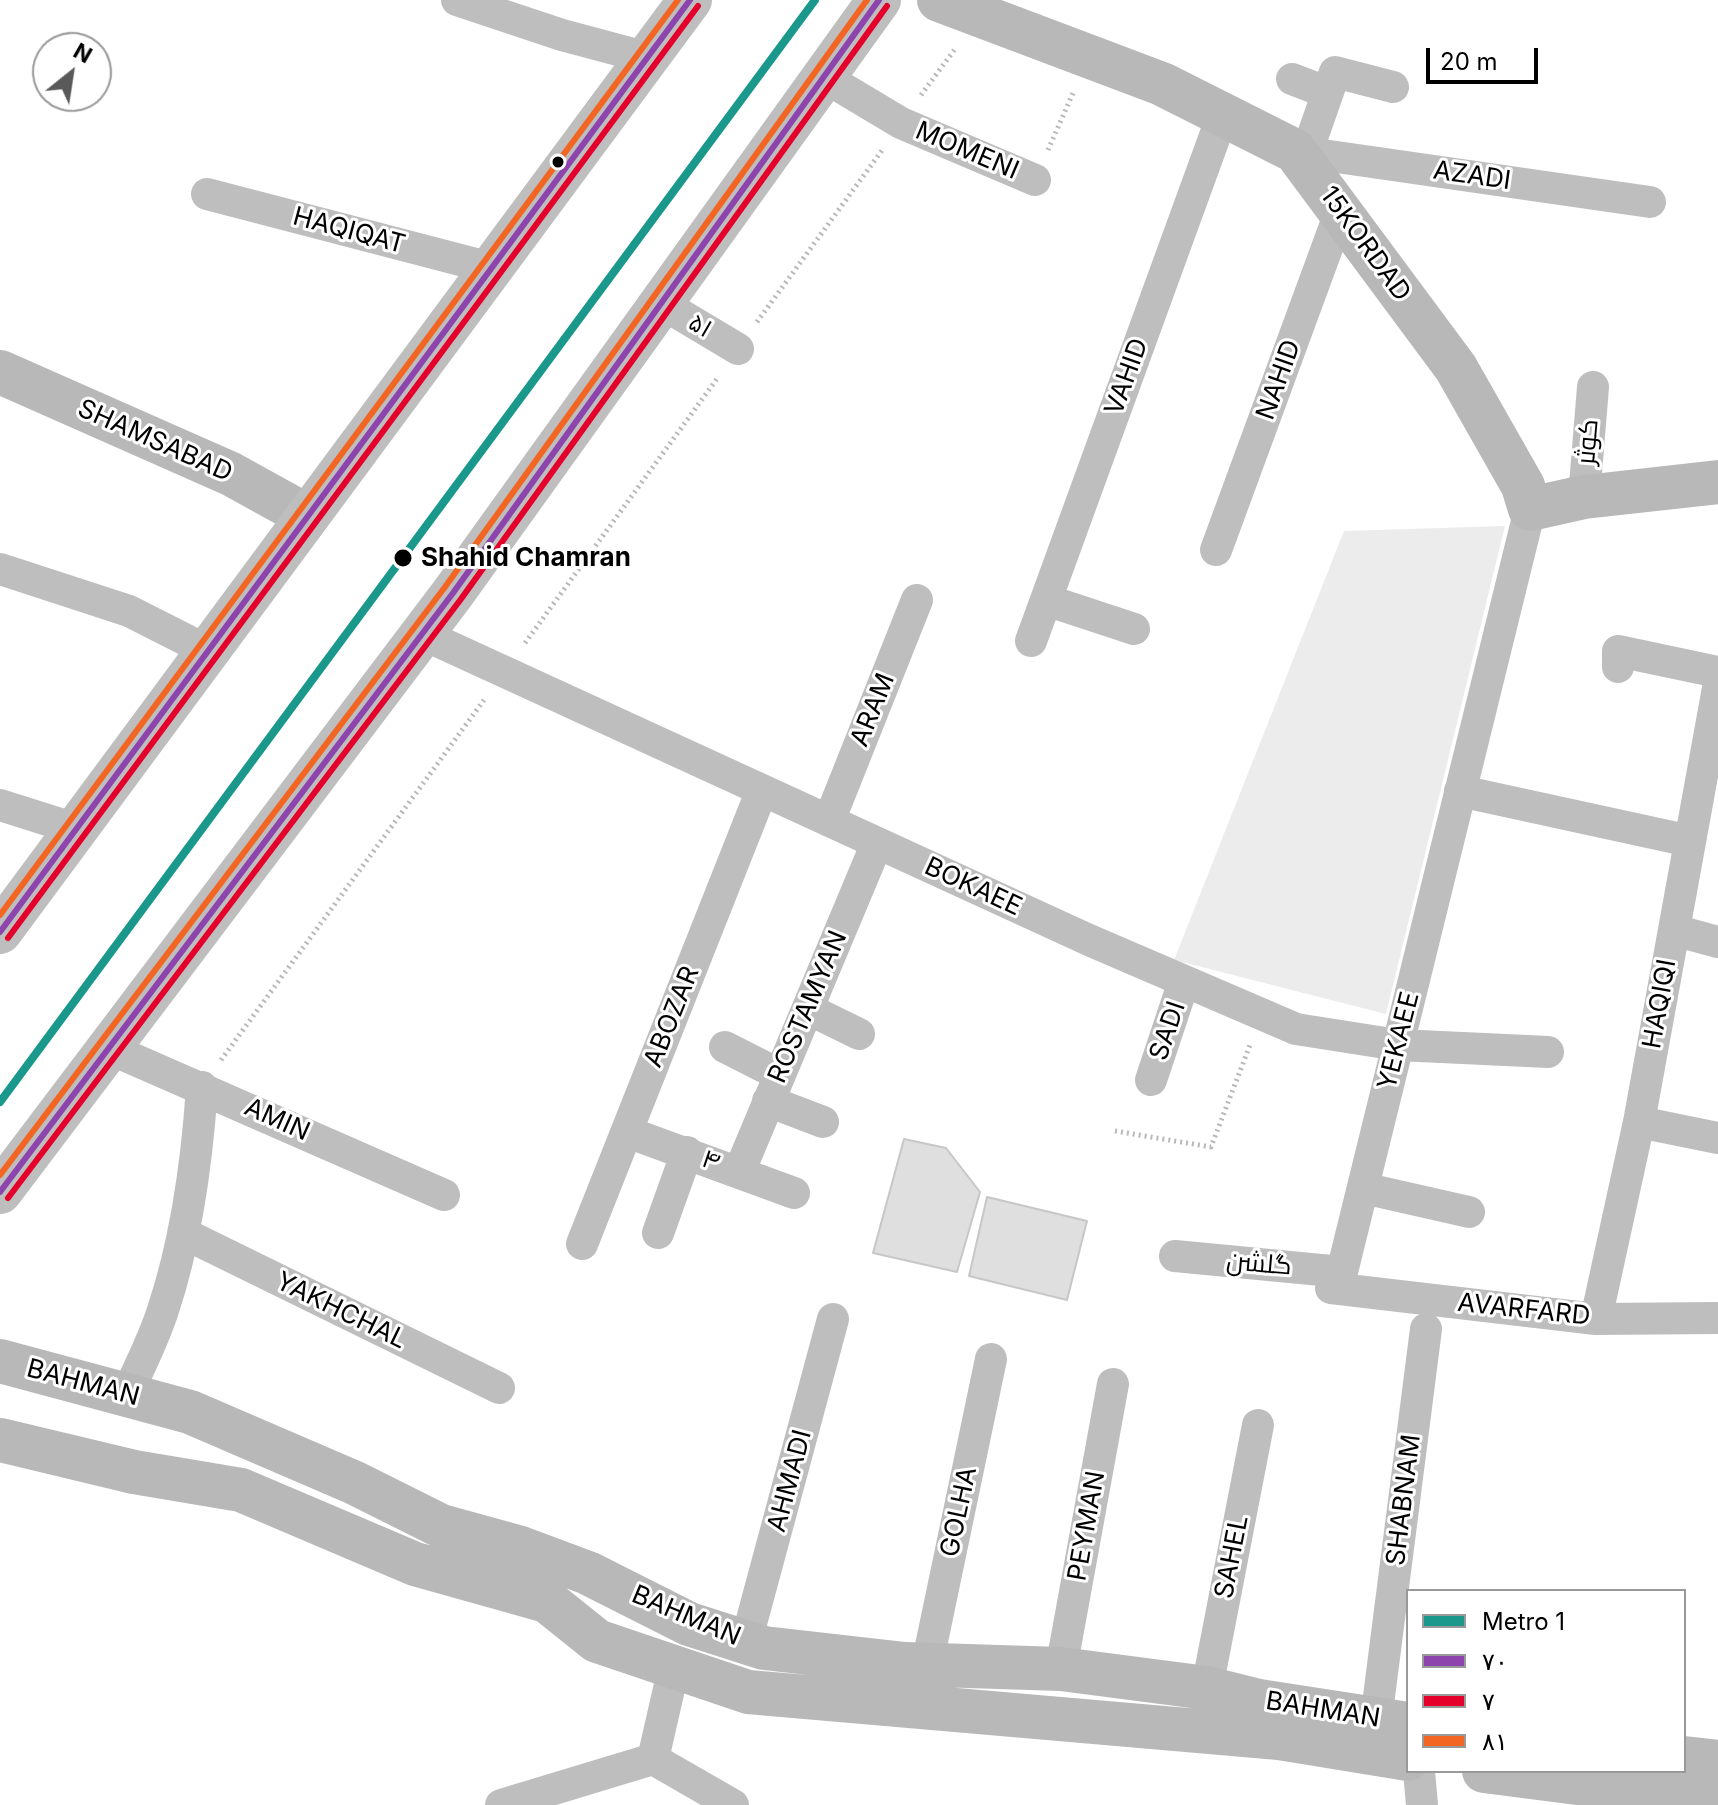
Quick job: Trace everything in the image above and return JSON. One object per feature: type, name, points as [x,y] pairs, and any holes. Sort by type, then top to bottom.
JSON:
[{"type":"main road","points":[[0,932],[690,0]]},
{"type":"main road","points":[[0,1192],[422,634],[879,0]]},
{"type":"street","points":[[457,0],[562,35],[648,58]]},
{"type":"street","name":"15KORDAD","points":[[939,0],[1162,84],[1301,151],[1456,368],[1523,486],[1530,509]]},
{"type":"street","points":[[1301,151],[1335,72],[1393,87]]},
{"type":"street","name":"MOMENI","points":[[824,77],[901,123],[1035,180]]},
{"type":"street","points":[[1292,79],[1326,92]]},
{"type":"street","name":"VAHID","points":[[1031,641],[1223,114]]},
{"type":"street","name":"AZADI","points":[[1301,151],[1650,202]]},
{"type":"street","name":"HAQIQAT","points":[[207,194],[491,268]]},
{"type":"street","name":"NAHID","points":[[1216,550],[1341,210]]},
{"type":"street","name":"۵۱","points":[[661,303],[738,349]]},
{"type":"street","name":"SHAMSABAD","points":[[0,372],[231,474],[307,516]]},
{"type":"street","name":"کوثر","points":[[1584,497],[1593,387]]},
{"type":"street","points":[[1530,509],[1584,497],[1718,482]]},
{"type":"street","name":"YEKAEE","points":[[1337,1280],[1363,1188],[1530,509]]},
{"type":"street","points":[[0,569],[129,611],[208,651]]},
{"type":"street","name":"ARAM","points":[[829,821],[917,600]]},
{"type":"street","points":[[1046,600],[1134,629]]},
{"type":"street","name":"BOKAEE","points":[[422,634],[877,843],[1296,1029],[1398,1045],[1548,1052]]},
{"type":"street","points":[[1618,667],[1618,651],[1718,672]]},
{"type":"street","name":"HAQIQI","points":[[1596,1319],[1639,1122],[1690,841],[1713,745],[1718,688]]},
{"type":"street","name":"ABOZAR","points":[[582,1244],[762,790]]},
{"type":"street","points":[[1460,791],[1690,841]]},
{"type":"street","points":[[0,805],[76,829]]},
{"type":"street","name":"ROSTAMYAN","points":[[740,1170],[877,843]]},
{"type":"street","points":[[1674,930],[1718,942]]},
{"type":"street","name":"SADI","points":[[1151,1080],[1184,981]]},
{"type":"street","points":[[808,1009],[859,1034]]},
{"type":"street","points":[[725,1047],[774,1088],[823,1122]]},
{"type":"street","name":"AMIN","points":[[108,1048],[444,1195]]},
{"type":"street","points":[[127,1395],[163,1311],[183,1233],[198,1143],[202,1087]]},
{"type":"street","points":[[1639,1122],[1718,1138]]},
{"type":"street","name":"۴","points":[[627,1132],[740,1170],[794,1193]]},
{"type":"street","points":[[658,1233],[687,1152]]},
{"type":"street","points":[[1363,1188],[1469,1212]]},
{"type":"street","name":"YAKHCHAL","points":[[183,1233],[499,1388]]},
{"type":"street","name":"گلشن","points":[[1175,1256],[1337,1280]]},
{"type":"street","name":"AVARFARD","points":[[1337,1280],[1596,1319],[1718,1318]]},
{"type":"street","name":"AHMADI","points":[[746,1642],[833,1319]]},
{"type":"street","name":"SHABNAM","points":[[1392,1722],[1426,1329]]},
{"type":"street","name":"GOLHA","points":[[927,1665],[991,1359]]},
{"type":"street","name":"BAHMAN","points":[[4,1365],[190,1412],[355,1483],[441,1526],[521,1548],[588,1573],[689,1624],[764,1648],[927,1665],[1061,1669],[1207,1688],[1259,1701],[1392,1722]]},
{"type":"street","name":"PEYMAN","points":[[1061,1669],[1113,1384]]},
{"type":"street","name":"SAHEL","points":[[1207,1688],[1258,1425]]},
{"type":"street","name":"BAHMAN","points":[[0,1440],[134,1472],[241,1490],[415,1564],[494,1583],[547,1601],[597,1641],[748,1692],[1279,1738],[1406,1759]]},
{"type":"street","points":[[653,1759],[674,1667]]},
{"type":"street","points":[[1686,1758],[1718,1762]]},
{"type":"street","points":[[501,1805],[577,1794],[653,1759]]},
{"type":"street","points":[[653,1759],[733,1805]]},
{"type":"street","points":[[1419,1773],[1422,1805]]},
{"type":"street","points":[[1500,1773],[1718,1801]]},
{"type":"path","points":[[202,1087],[979,15]]},
{"type":"path","name":"MOMENI","points":[[1035,180],[1089,56]]},
{"type":"path","points":[[1115,1131],[1211,1147],[1262,1015]]},
{"type":"shaded area","points":[[1505,526],[1386,1014],[1174,960],[1344,531]]},
{"type":"building","points":[[904,1139],[946,1148],[980,1192],[957,1272],[873,1253]]},
{"type":"building","points":[[987,1197],[1087,1221],[1067,1300],[969,1276]]},
{"type":"metro line","name":"1","points":[[0,1102],[815,0]]},
{"type":"transit line","name":"۸۱","points":[[0,915],[678,0]]},
{"type":"transit line","name":"۷۰","points":[[0,932],[690,0]]},
{"type":"transit line","name":"۸۱","points":[[0,1175],[445,587],[867,0]]},
{"type":"transit line","name":"۷۰","points":[[0,1192],[453,593],[879,0]]},
{"type":"transit line","name":"۷","points":[[8,938],[698,6]]},
{"type":"transit line","name":"۷","points":[[8,1198],[461,599],[887,6]]},
{"type":"place","name":"Shahid Chamran","points":[[403,558]]}]
